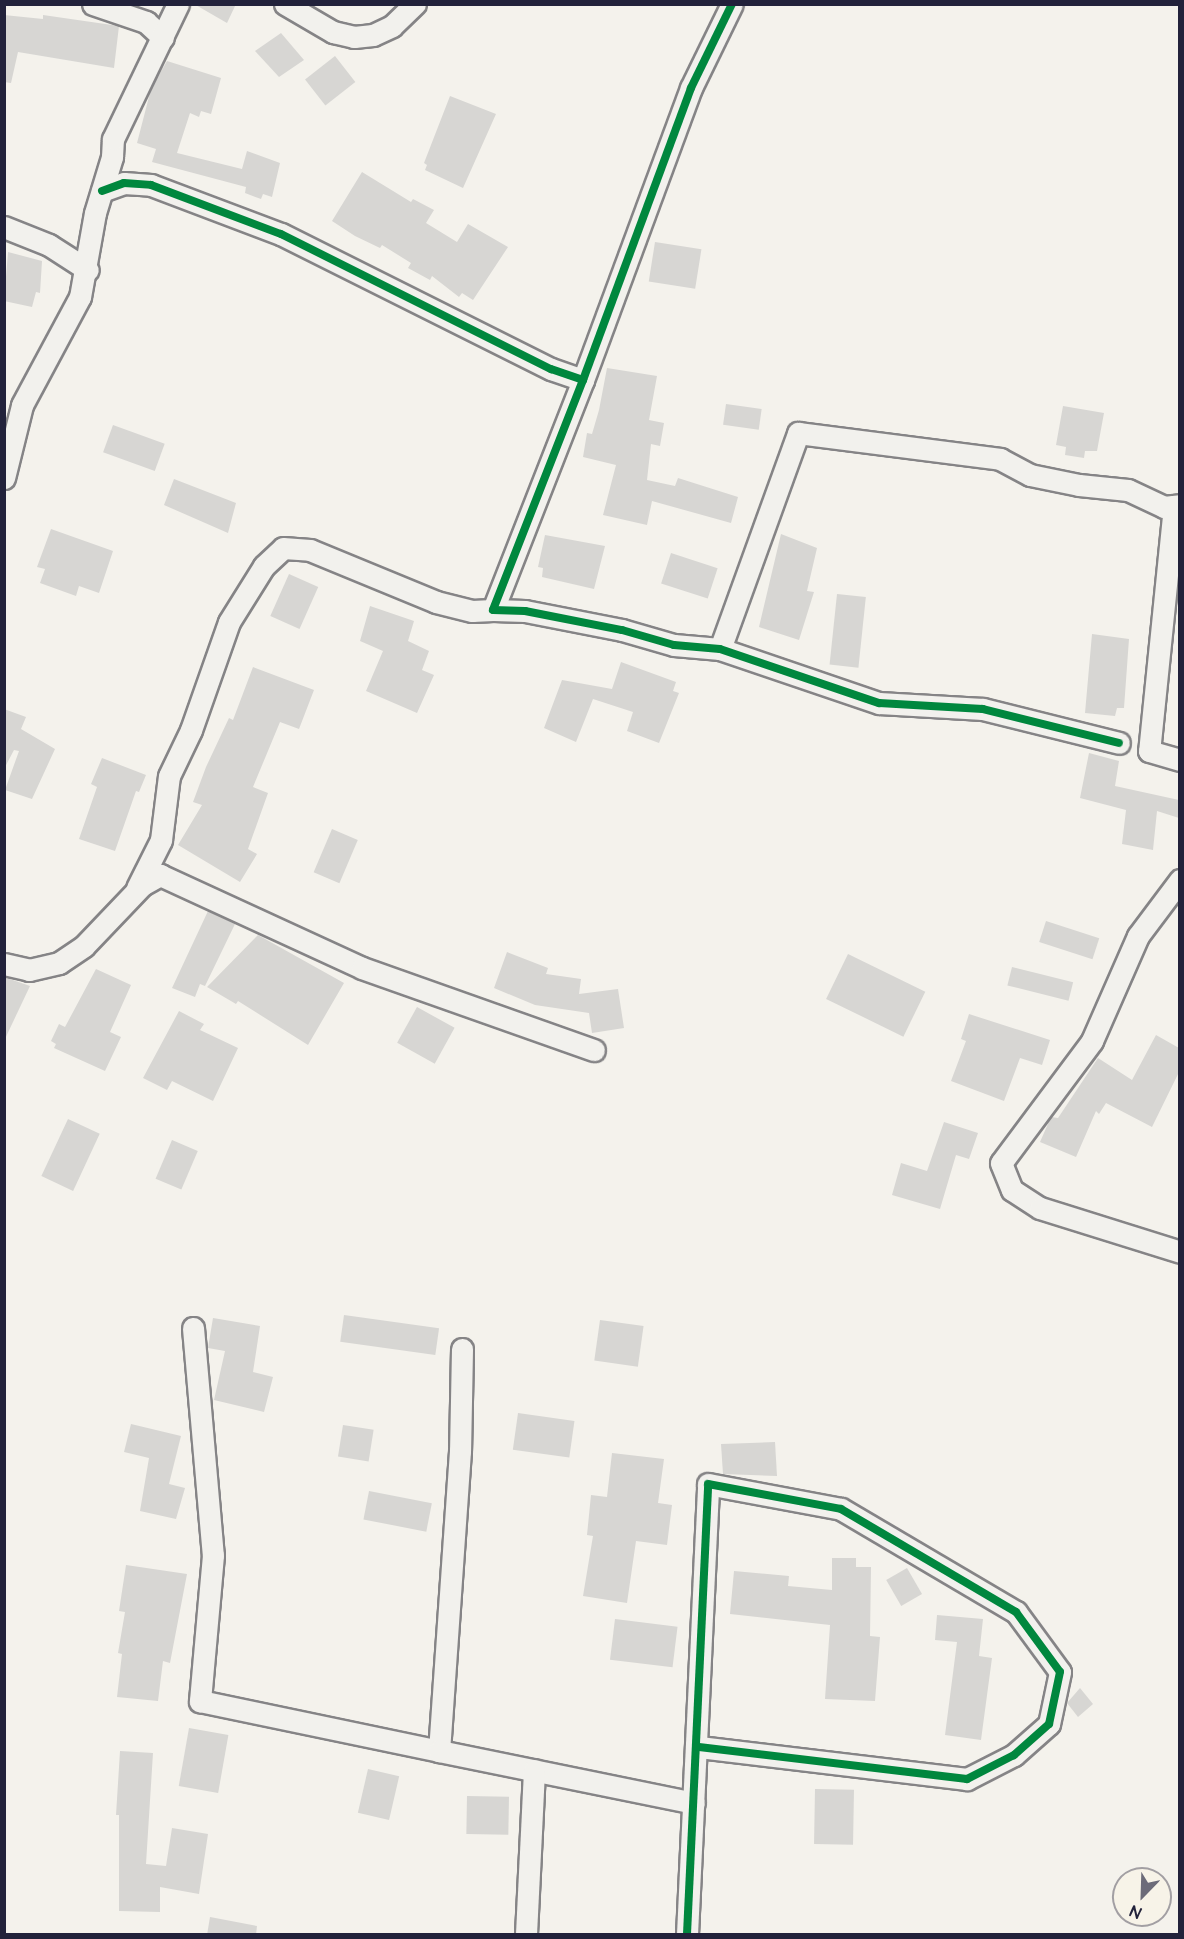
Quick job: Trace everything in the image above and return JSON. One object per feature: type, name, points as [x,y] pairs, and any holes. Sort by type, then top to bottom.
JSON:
[{"type":"street","points":[[93,4],[146,21],[163,38]]},
{"type":"street","points":[[4,478],[22,405],[72,318],[88,270],[102,191],[120,120],[178,4]]},
{"type":"street","points":[[285,4],[333,32],[354,37],[373,35],[392,26],[415,4]]},
{"type":"street","points":[[492,610],[583,380],[691,88],[732,4]]},
{"type":"street","points":[[102,191],[124,183],[151,185],[281,234],[542,365],[583,380]]},
{"type":"street","points":[[4,227],[48,245],[88,270]]},
{"type":"street","points":[[720,649],[798,434],[1000,459],[1030,475],[1079,485],[1128,490],[1164,507],[1177,505],[1149,751],[1179,760]]},
{"type":"street","points":[[132,897],[161,840],[169,776],[190,730],[229,622],[264,566],[283,548],[309,550],[436,602],[472,611],[525,611],[622,630],[674,645],[720,649],[879,703],[983,709],[1119,743]]},
{"type":"street","points":[[4,964],[29,970],[59,963],[84,946],[153,878],[170,877],[362,968],[594,1050]]},
{"type":"street","points":[[1179,880],[1138,936],[1092,1041],[1001,1162],[1012,1190],[1040,1208],[1179,1251]]},
{"type":"street","points":[[193,1328],[213,1555],[200,1701],[694,1803]]},
{"type":"street","points":[[439,1751],[460,1451],[462,1349]]},
{"type":"street","points":[[687,1935],[708,1484],[841,1509],[1016,1612],[1060,1672],[1049,1724],[1014,1755],[967,1779],[697,1747]]},
{"type":"street","points":[[526,1935],[534,1770]]},
{"type":"building","points":[[194,4],[236,4],[227,23]]},
{"type":"building","points":[[4,15],[43,19],[43,15],[119,26],[114,68],[18,52],[11,83],[4,82]]},
{"type":"building","points":[[281,33],[304,60],[279,77],[255,51]]},
{"type":"building","points":[[335,56],[355,82],[325,105],[305,79]]},
{"type":"building","points":[[167,61],[221,78],[211,114],[201,111],[199,117],[190,113],[177,153],[242,169],[247,151],[280,163],[272,197],[263,194],[261,199],[245,193],[246,187],[152,162],[156,149],[137,143],[151,89]]},
{"type":"building","points":[[450,96],[496,114],[463,188],[425,170],[427,165],[424,163]]},
{"type":"building","points":[[362,172],[411,202],[413,199],[434,210],[426,223],[457,242],[468,224],[508,247],[473,300],[462,293],[459,297],[432,276],[430,280],[408,268],[411,263],[382,245],[380,248],[355,236],[332,221]]},
{"type":"building","points":[[655,242],[701,249],[695,289],[649,282]]},
{"type":"building","points":[[8,252],[42,261],[40,293],[36,292],[32,307],[4,301]]},
{"type":"building","points":[[607,368],[657,376],[649,420],[664,423],[660,446],[651,444],[647,480],[675,486],[678,478],[738,497],[731,523],[652,501],[647,525],[603,515],[616,465],[583,457],[587,433],[592,434],[599,410]]},
{"type":"building","points":[[726,404],[762,409],[759,430],[723,425]]},
{"type":"building","points":[[1063,406],[1104,413],[1097,451],[1085,451],[1084,458],[1065,455],[1066,447],[1056,445]]},
{"type":"building","points":[[113,425],[165,444],[155,471],[103,452]]},
{"type":"building","points":[[174,479],[236,503],[228,533],[164,505]]},
{"type":"building","points":[[51,529],[113,551],[99,593],[79,586],[76,596],[40,583],[45,569],[37,567]]},
{"type":"building","points":[[781,534],[817,548],[807,591],[814,592],[799,640],[759,627]]},
{"type":"building","points":[[545,535],[605,546],[594,589],[542,577],[543,568],[538,567]]},
{"type":"building","points":[[671,553],[718,568],[708,599],[661,583]]},
{"type":"building","points":[[289,574],[318,587],[300,629],[270,616]]},
{"type":"building","points":[[837,594],[866,597],[858,668],[830,665]]},
{"type":"building","points":[[370,606],[414,621],[408,641],[429,651],[422,670],[434,675],[417,713],[366,691],[383,651],[360,641]]},
{"type":"building","points":[[1092,634],[1129,639],[1124,708],[1117,708],[1115,716],[1085,713]]},
{"type":"building","points":[[621,662],[676,682],[673,691],[679,693],[659,743],[627,731],[633,712],[593,699],[576,742],[544,728],[562,680],[612,689]]},
{"type":"building","points":[[253,667],[314,690],[299,729],[280,722],[253,787],[268,793],[248,849],[257,854],[240,882],[178,845],[202,805],[193,802],[206,767],[229,718],[233,720]]},
{"type":"building","points":[[4,709],[26,717],[21,729],[55,749],[32,799],[5,790],[19,751],[14,750],[4,769]]},
{"type":"building","points":[[1089,753],[1119,761],[1115,786],[1179,800],[1179,818],[1157,811],[1153,850],[1122,844],[1126,810],[1080,798]]},
{"type":"building","points":[[102,758],[146,775],[139,792],[136,791],[115,851],[79,839],[97,787],[91,784]]},
{"type":"building","points":[[332,829],[358,840],[339,883],[314,872]]},
{"type":"building","points":[[208,911],[235,924],[205,986],[200,984],[195,997],[172,988]]},
{"type":"building","points":[[1046,921],[1099,938],[1092,959],[1039,942]]},
{"type":"building","points":[[258,935],[344,983],[308,1045],[238,1001],[236,1004],[207,987]]},
{"type":"building","points":[[507,952],[548,968],[546,974],[581,979],[579,994],[618,989],[624,1028],[592,1033],[589,1013],[535,1005],[494,988]]},
{"type":"building","points":[[848,954],[925,992],[903,1037],[826,999]]},
{"type":"building","points":[[1012,967],[1073,982],[1069,1001],[1007,985]]},
{"type":"building","points":[[96,969],[131,985],[110,1032],[121,1037],[105,1071],[54,1048],[56,1044],[51,1041],[59,1024],[65,1027]]},
{"type":"building","points":[[4,977],[30,986],[4,1041]]},
{"type":"building","points":[[417,1007],[455,1028],[435,1064],[397,1043]]},
{"type":"building","points":[[179,1011],[204,1024],[200,1030],[238,1048],[213,1101],[172,1081],[167,1090],[143,1078]]},
{"type":"building","points":[[969,1014],[1050,1040],[1042,1065],[1020,1058],[1004,1101],[951,1081],[966,1041],[961,1039]]},
{"type":"building","points":[[1156,1035],[1179,1048],[1179,1072],[1152,1127],[1106,1103],[1099,1114],[1096,1111],[1076,1157],[1040,1142],[1051,1117],[1058,1118],[1098,1058],[1132,1080]]},
{"type":"building","points":[[68,1119],[100,1134],[73,1191],[41,1176]]},
{"type":"building","points":[[944,1122],[978,1133],[969,1159],[956,1155],[940,1209],[892,1195],[901,1163],[927,1171]]},
{"type":"building","points":[[172,1140],[198,1151],[181,1190],[156,1179]]},
{"type":"building","points":[[344,1315],[439,1328],[435,1355],[340,1342]]},
{"type":"building","points":[[213,1318],[260,1326],[253,1372],[273,1377],[264,1412],[214,1400],[225,1351],[208,1348]]},
{"type":"building","points":[[600,1320],[644,1326],[638,1367],[594,1361]]},
{"type":"building","points":[[518,1413],[574,1421],[569,1458],[513,1450]]},
{"type":"building","points":[[131,1424],[181,1436],[169,1484],[185,1488],[176,1519],[140,1511],[149,1458],[124,1452]]},
{"type":"building","points":[[343,1425],[374,1430],[369,1461],[338,1457]]},
{"type":"building","points":[[775,1442],[777,1476],[723,1474],[721,1444]]},
{"type":"building","points":[[612,1453],[664,1459],[658,1503],[672,1505],[667,1545],[636,1541],[627,1603],[583,1596],[593,1536],[587,1535],[591,1495],[607,1497]]},
{"type":"building","points":[[369,1491],[432,1503],[426,1532],[363,1519]]},
{"type":"building","points":[[832,1558],[856,1558],[856,1567],[871,1567],[870,1636],[880,1637],[875,1701],[825,1699],[830,1625],[730,1614],[734,1571],[789,1576],[788,1586],[832,1590]]},
{"type":"building","points":[[126,1565],[187,1574],[170,1663],[163,1661],[158,1701],[117,1697],[122,1654],[118,1653],[125,1612],[119,1611]]},
{"type":"building","points":[[907,1568],[922,1594],[901,1606],[886,1580]]},
{"type":"building","points":[[937,1615],[983,1619],[979,1656],[992,1658],[981,1740],[945,1735],[957,1642],[935,1640]]},
{"type":"building","points":[[615,1619],[678,1627],[673,1667],[610,1660]]},
{"type":"building","points":[[1080,1688],[1093,1704],[1078,1717],[1067,1703]]},
{"type":"building","points":[[189,1728],[228,1735],[218,1793],[179,1786]]},
{"type":"building","points":[[120,1751],[153,1753],[146,1864],[166,1866],[172,1828],[208,1834],[199,1894],[160,1887],[160,1912],[119,1911],[119,1815],[116,1815]]},
{"type":"building","points":[[368,1769],[399,1776],[389,1820],[358,1813]]},
{"type":"building","points":[[815,1789],[854,1790],[853,1845],[814,1844]]},
{"type":"building","points":[[467,1796],[509,1797],[508,1835],[466,1834]]},
{"type":"building","points":[[210,1917],[257,1926],[256,1935],[207,1935]]},
{"type":"cycle path","points":[[102,191],[124,183],[151,185],[281,234],[551,369],[583,380],[691,88],[732,4]]},
{"type":"cycle path","points":[[583,380],[493,610],[525,611],[622,630],[674,645],[720,649],[879,703],[983,709],[1119,743]]},
{"type":"cycle path","points":[[687,1934],[708,1484],[841,1509],[1016,1612],[1060,1672],[1049,1724],[1014,1755],[967,1779],[697,1747]]}]
